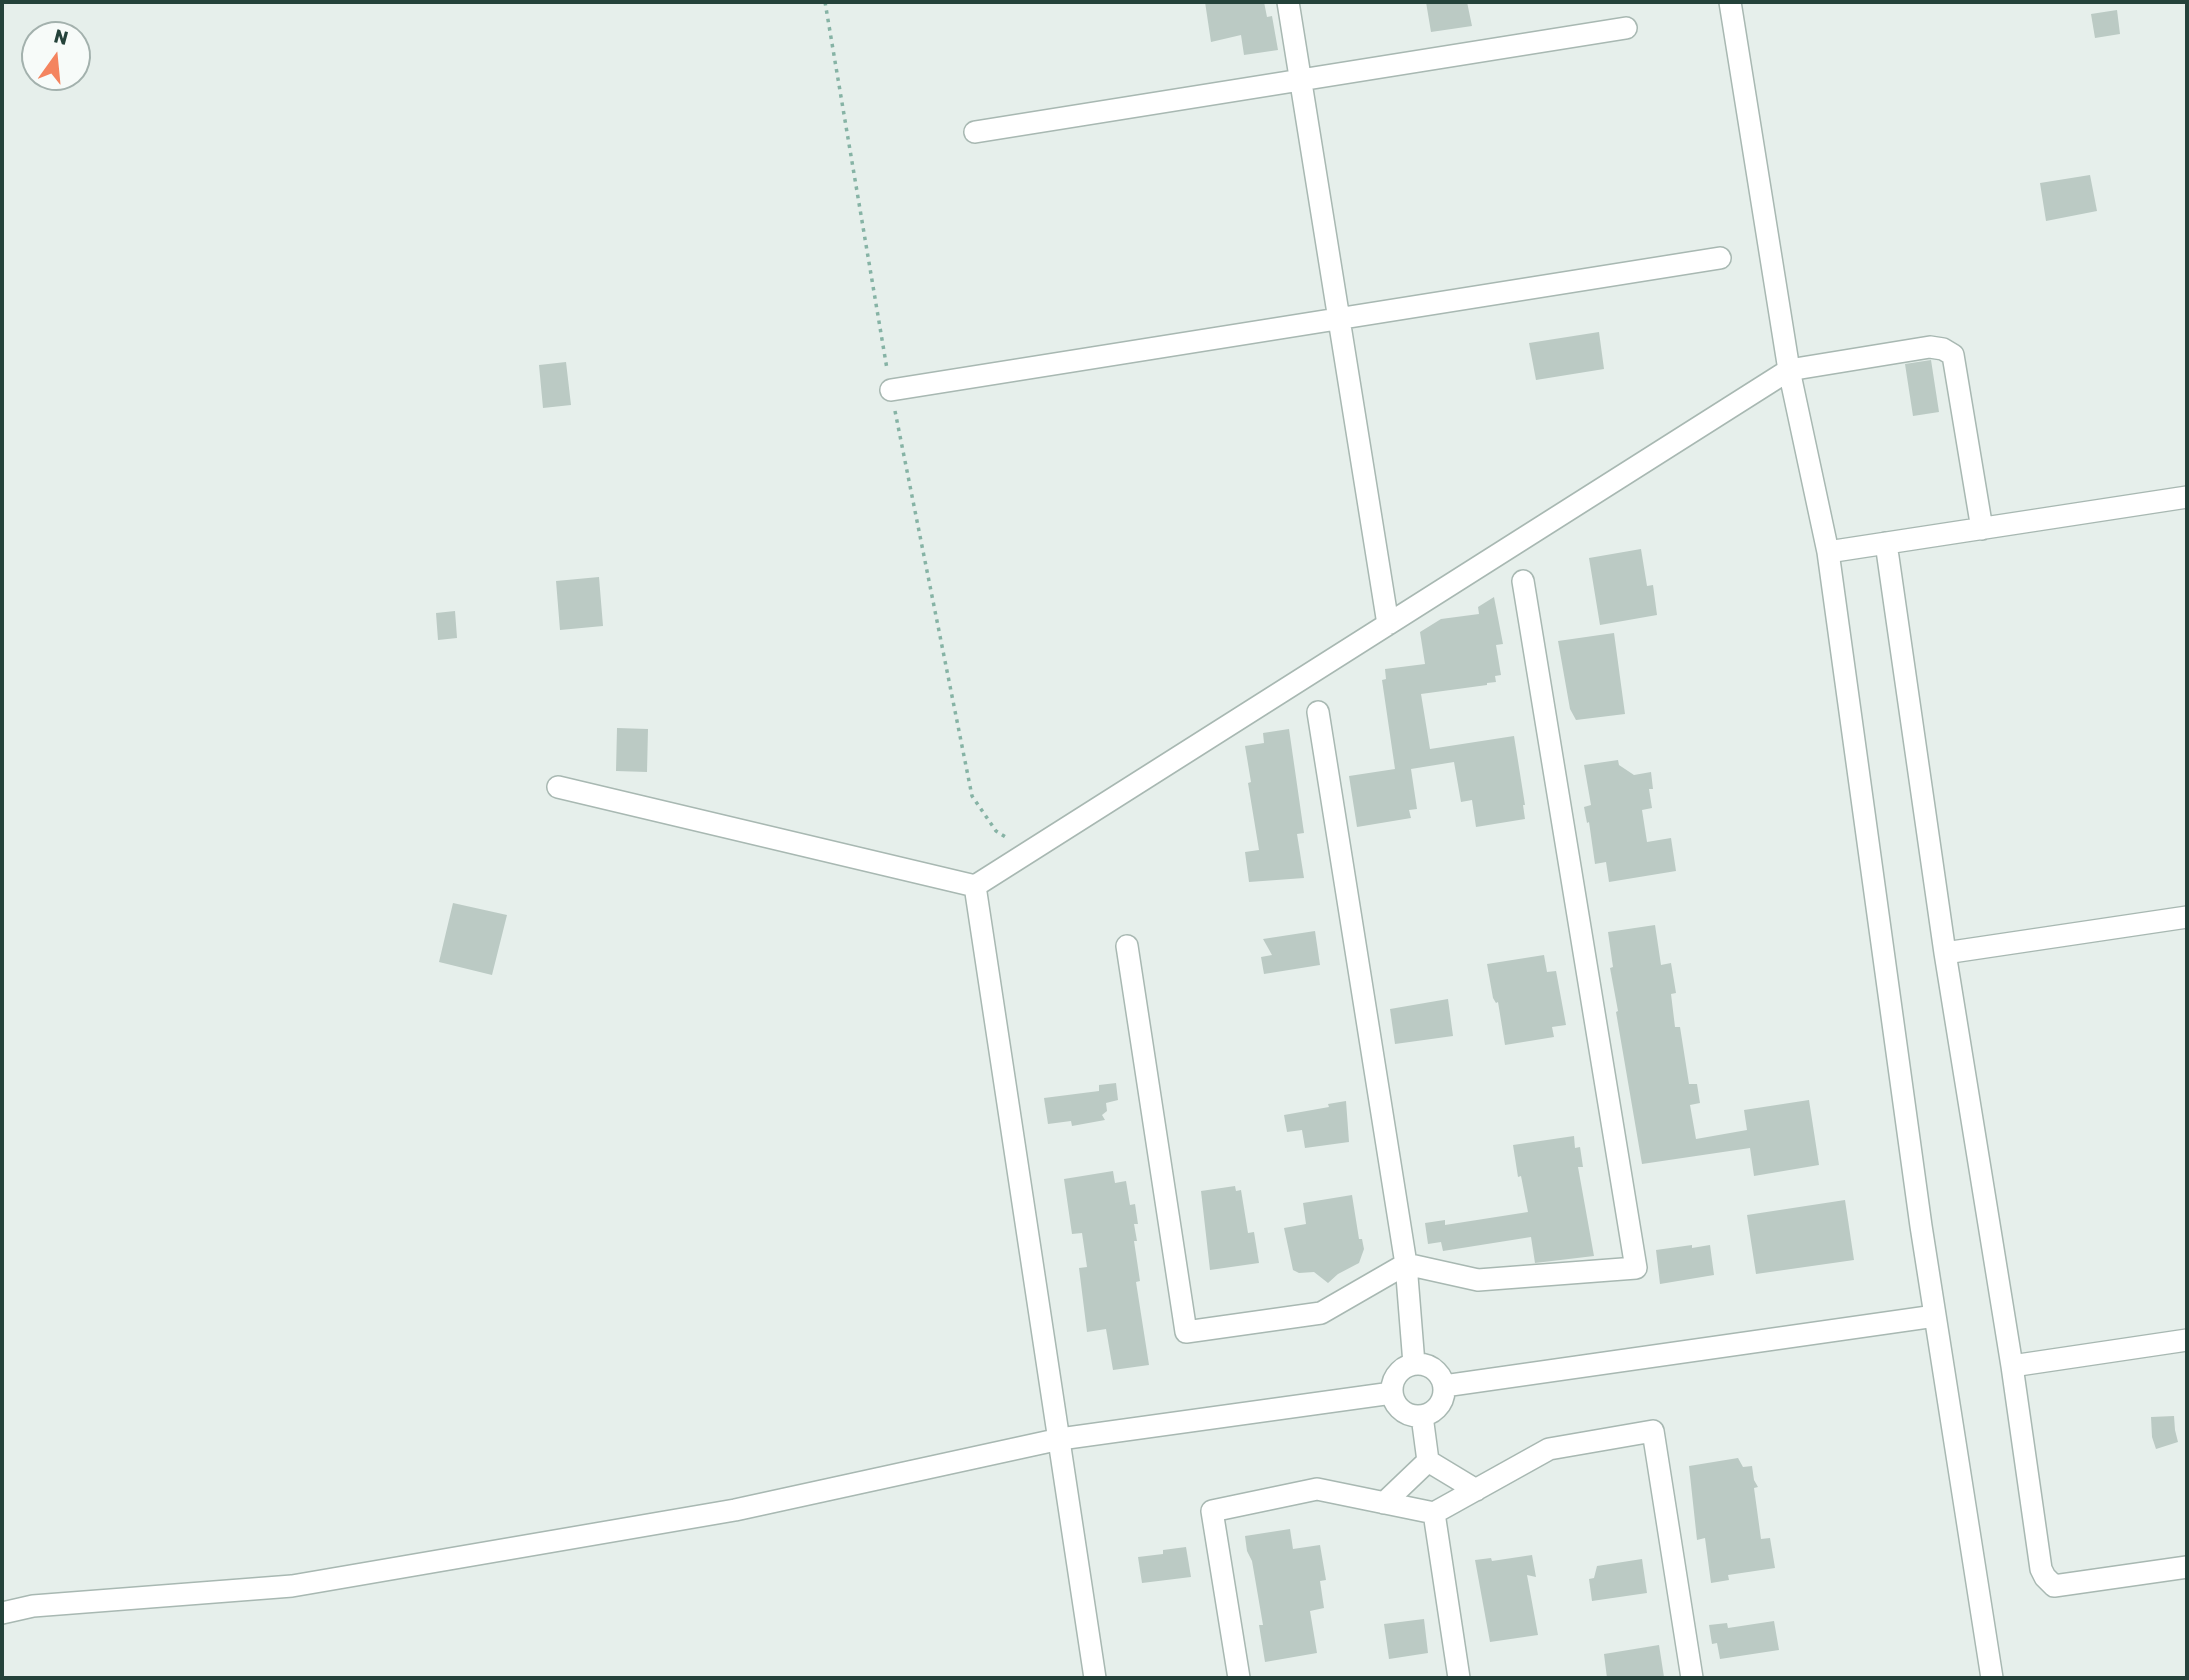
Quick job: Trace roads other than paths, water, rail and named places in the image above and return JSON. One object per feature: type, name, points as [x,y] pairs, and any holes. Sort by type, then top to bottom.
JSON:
[{"type":"street","points":[[1288,2],[1388,624]]},
{"type":"street","points":[[1730,2],[1789,370],[1828,552],[1921,1226],[1992,1678]]},
{"type":"street","points":[[975,132],[1626,28]]},
{"type":"street","points":[[891,390],[1720,258]]},
{"type":"street","points":[[558,787],[975,886],[1789,370],[1930,347],[1943,349],[1953,355],[1982,528]]},
{"type":"street","points":[[1828,552],[2187,497]]},
{"type":"street","points":[[1886,543],[1945,953],[2012,1366],[2041,1569],[2054,1586],[2187,1567]]},
{"type":"street","points":[[1127,946],[1186,1332],[1321,1313],[1406,1264],[1478,1280],[1636,1268],[1523,581]]},
{"type":"street","points":[[1318,712],[1406,1264],[1414,1364]]},
{"type":"street","points":[[975,886],[1095,1678]]},
{"type":"street","points":[[1945,953],[2187,917]]},
{"type":"street","points":[[1444,1385],[1935,1316]]},
{"type":"street","points":[[2012,1366],[2187,1340]]},
{"type":"street","points":[[1414,1364],[1428,1365],[1439,1373],[1444,1385],[1443,1399],[1435,1411],[1422,1416],[1408,1415],[1397,1406],[1392,1393],[1393,1380],[1402,1369],[1414,1364]]},
{"type":"street","points":[[2,1613],[33,1606],[292,1586],[735,1510],[1060,1439],[1392,1393]]},
{"type":"street","points":[[1422,1416],[1428,1461]]},
{"type":"street","points":[[1239,1678],[1212,1511],[1317,1489],[1434,1513],[1549,1449],[1653,1432],[1692,1678]]},
{"type":"street","points":[[1428,1461],[1476,1490]]},
{"type":"street","points":[[1384,1503],[1428,1461]]},
{"type":"street","points":[[1434,1513],[1459,1678]]}]
